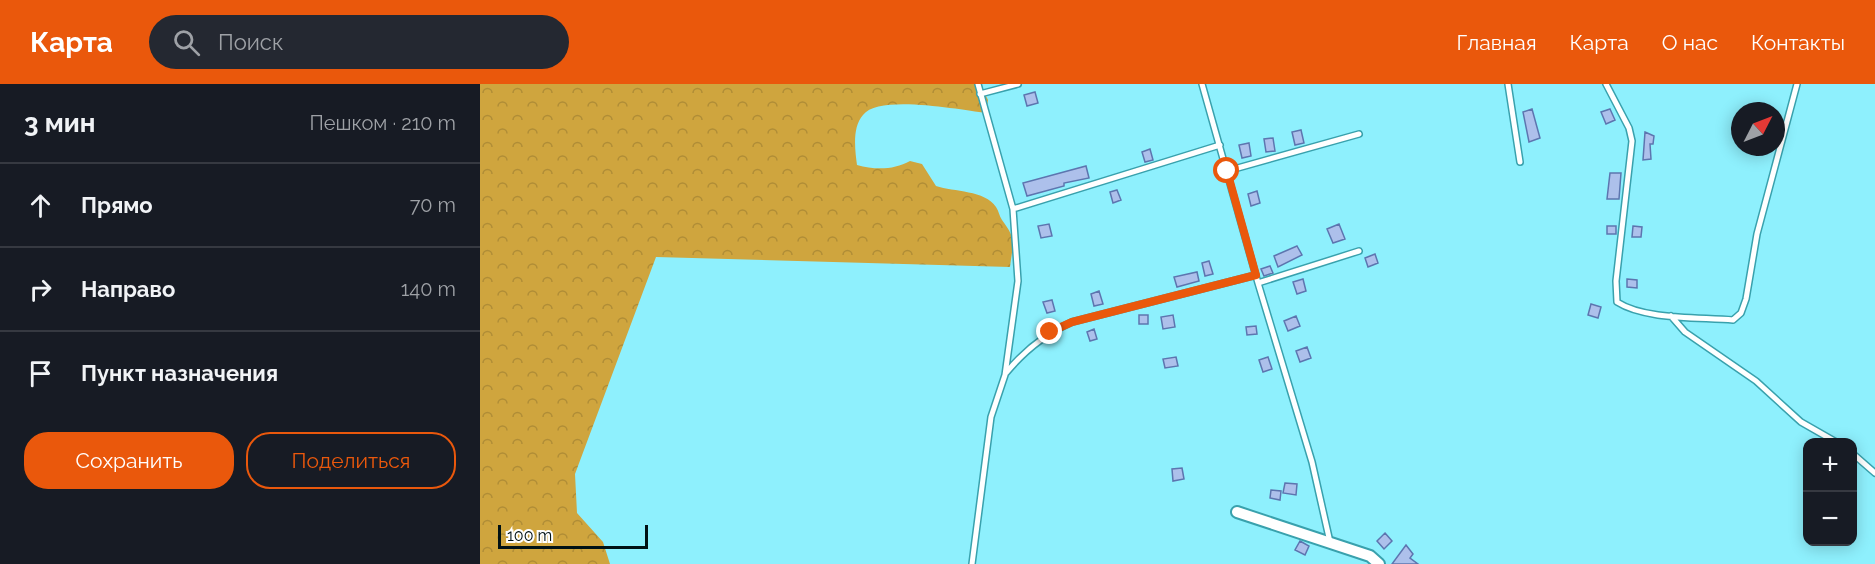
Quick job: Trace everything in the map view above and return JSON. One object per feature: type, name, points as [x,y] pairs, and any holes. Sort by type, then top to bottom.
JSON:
[{"type":"street","points":[[1237,512],[1370,556],[1379,564]]},
{"type":"lane","points":[[972,564],[991,417],[1005,375],[1018,281],[1013,208],[978,84]]},
{"type":"lane","points":[[980,93],[1018,84]]},
{"type":"lane","points":[[1202,84],[1258,283],[1312,462],[1330,543]]},
{"type":"lane","points":[[1508,84],[1520,162]]},
{"type":"lane","points":[[1606,84],[1629,128],[1632,141],[1616,281],[1617,302],[1627,309],[1671,316],[1733,320],[1741,313],[1757,234],[1797,84]]},
{"type":"lane","points":[[1227,171],[1359,134]]},
{"type":"lane","points":[[1013,208],[1220,145]]},
{"type":"lane","points":[[1258,283],[1359,250]]},
{"type":"lane","points":[[1005,375],[1019,357],[1050,332],[1072,322],[1256,275]]},
{"type":"lane","points":[[1671,316],[1685,332],[1756,381],[1801,422],[1829,438]]},
{"type":"lane","points":[[1857,457],[1875,473]]},
{"type":"green space","points":[[480,84],[980,84],[988,100],[986,113],[902,104],[885,105],[872,109],[863,115],[857,126],[855,139],[857,165],[884,168],[910,161],[922,164],[936,186],[977,194],[991,201],[1012,237],[1010,267],[656,257],[575,474],[577,513],[603,542],[610,564],[480,564]]},
{"type":"building","points":[[1035,92],[1038,103],[1027,106],[1024,95]]},
{"type":"building","points":[[1532,109],[1540,138],[1529,142],[1523,112]]},
{"type":"building","points":[[1610,109],[1615,120],[1606,124],[1601,112]]},
{"type":"building","points":[[1301,130],[1304,143],[1295,145],[1292,132]]},
{"type":"building","points":[[1645,132],[1654,136],[1653,144],[1650,144],[1651,159],[1643,160]]},
{"type":"building","points":[[1273,138],[1275,151],[1266,152],[1264,139]]},
{"type":"building","points":[[1249,143],[1251,156],[1242,158],[1239,145]]},
{"type":"building","points":[[1150,149],[1153,160],[1145,162],[1142,152]]},
{"type":"building","points":[[1086,166],[1089,178],[1064,183],[1064,186],[1027,196],[1023,183]]},
{"type":"building","points":[[1610,173],[1621,173],[1619,199],[1607,199]]},
{"type":"building","points":[[1117,190],[1121,200],[1113,203],[1110,192]]},
{"type":"building","points":[[1257,191],[1260,203],[1251,206],[1248,194]]},
{"type":"building","points":[[1049,224],[1052,236],[1041,238],[1038,226]]},
{"type":"building","points":[[1339,224],[1345,239],[1333,243],[1327,229]]},
{"type":"building","points":[[1607,226],[1616,226],[1616,234],[1607,234]]},
{"type":"building","points":[[1633,226],[1642,227],[1641,237],[1632,237]]},
{"type":"building","points":[[1297,246],[1302,255],[1278,267],[1274,256]]},
{"type":"building","points":[[1375,254],[1378,263],[1368,267],[1365,258]]},
{"type":"building","points":[[1209,261],[1213,274],[1205,276],[1202,263]]},
{"type":"building","points":[[1270,266],[1273,273],[1264,276],[1261,269]]},
{"type":"building","points":[[1197,272],[1199,281],[1177,287],[1174,277]]},
{"type":"building","points":[[1303,279],[1306,291],[1297,294],[1293,282]]},
{"type":"building","points":[[1627,279],[1637,280],[1637,288],[1627,287]]},
{"type":"building","points":[[1099,291],[1103,304],[1094,306],[1091,294]]},
{"type":"building","points":[[1052,300],[1055,311],[1047,313],[1043,302]]},
{"type":"building","points":[[1591,304],[1601,307],[1598,318],[1588,315]]},
{"type":"building","points":[[1139,315],[1148,315],[1148,324],[1139,324]]},
{"type":"building","points":[[1173,315],[1175,327],[1163,329],[1161,317]]},
{"type":"building","points":[[1296,316],[1300,326],[1288,331],[1284,321]]},
{"type":"building","points":[[1256,326],[1257,334],[1247,335],[1246,327]]},
{"type":"building","points":[[1094,329],[1097,339],[1090,341],[1087,332]]},
{"type":"building","points":[[1307,347],[1311,358],[1300,362],[1296,351]]},
{"type":"building","points":[[1176,357],[1178,366],[1165,368],[1163,359]]},
{"type":"building","points":[[1268,357],[1272,369],[1263,372],[1259,360]]},
{"type":"building","points":[[1182,468],[1184,479],[1173,481],[1172,469]]},
{"type":"building","points":[[1285,483],[1297,484],[1296,495],[1283,493]]},
{"type":"building","points":[[1271,490],[1281,491],[1280,500],[1270,498]]},
{"type":"building","points":[[1385,533],[1392,541],[1384,549],[1377,541]]},
{"type":"building","points":[[1300,541],[1309,546],[1305,555],[1295,550]]},
{"type":"building","points":[[1406,545],[1413,554],[1410,558],[1418,564],[1392,564]]},
{"type":"route","points":[[1050,332],[1072,322],[1256,275],[1227,171]]}]
